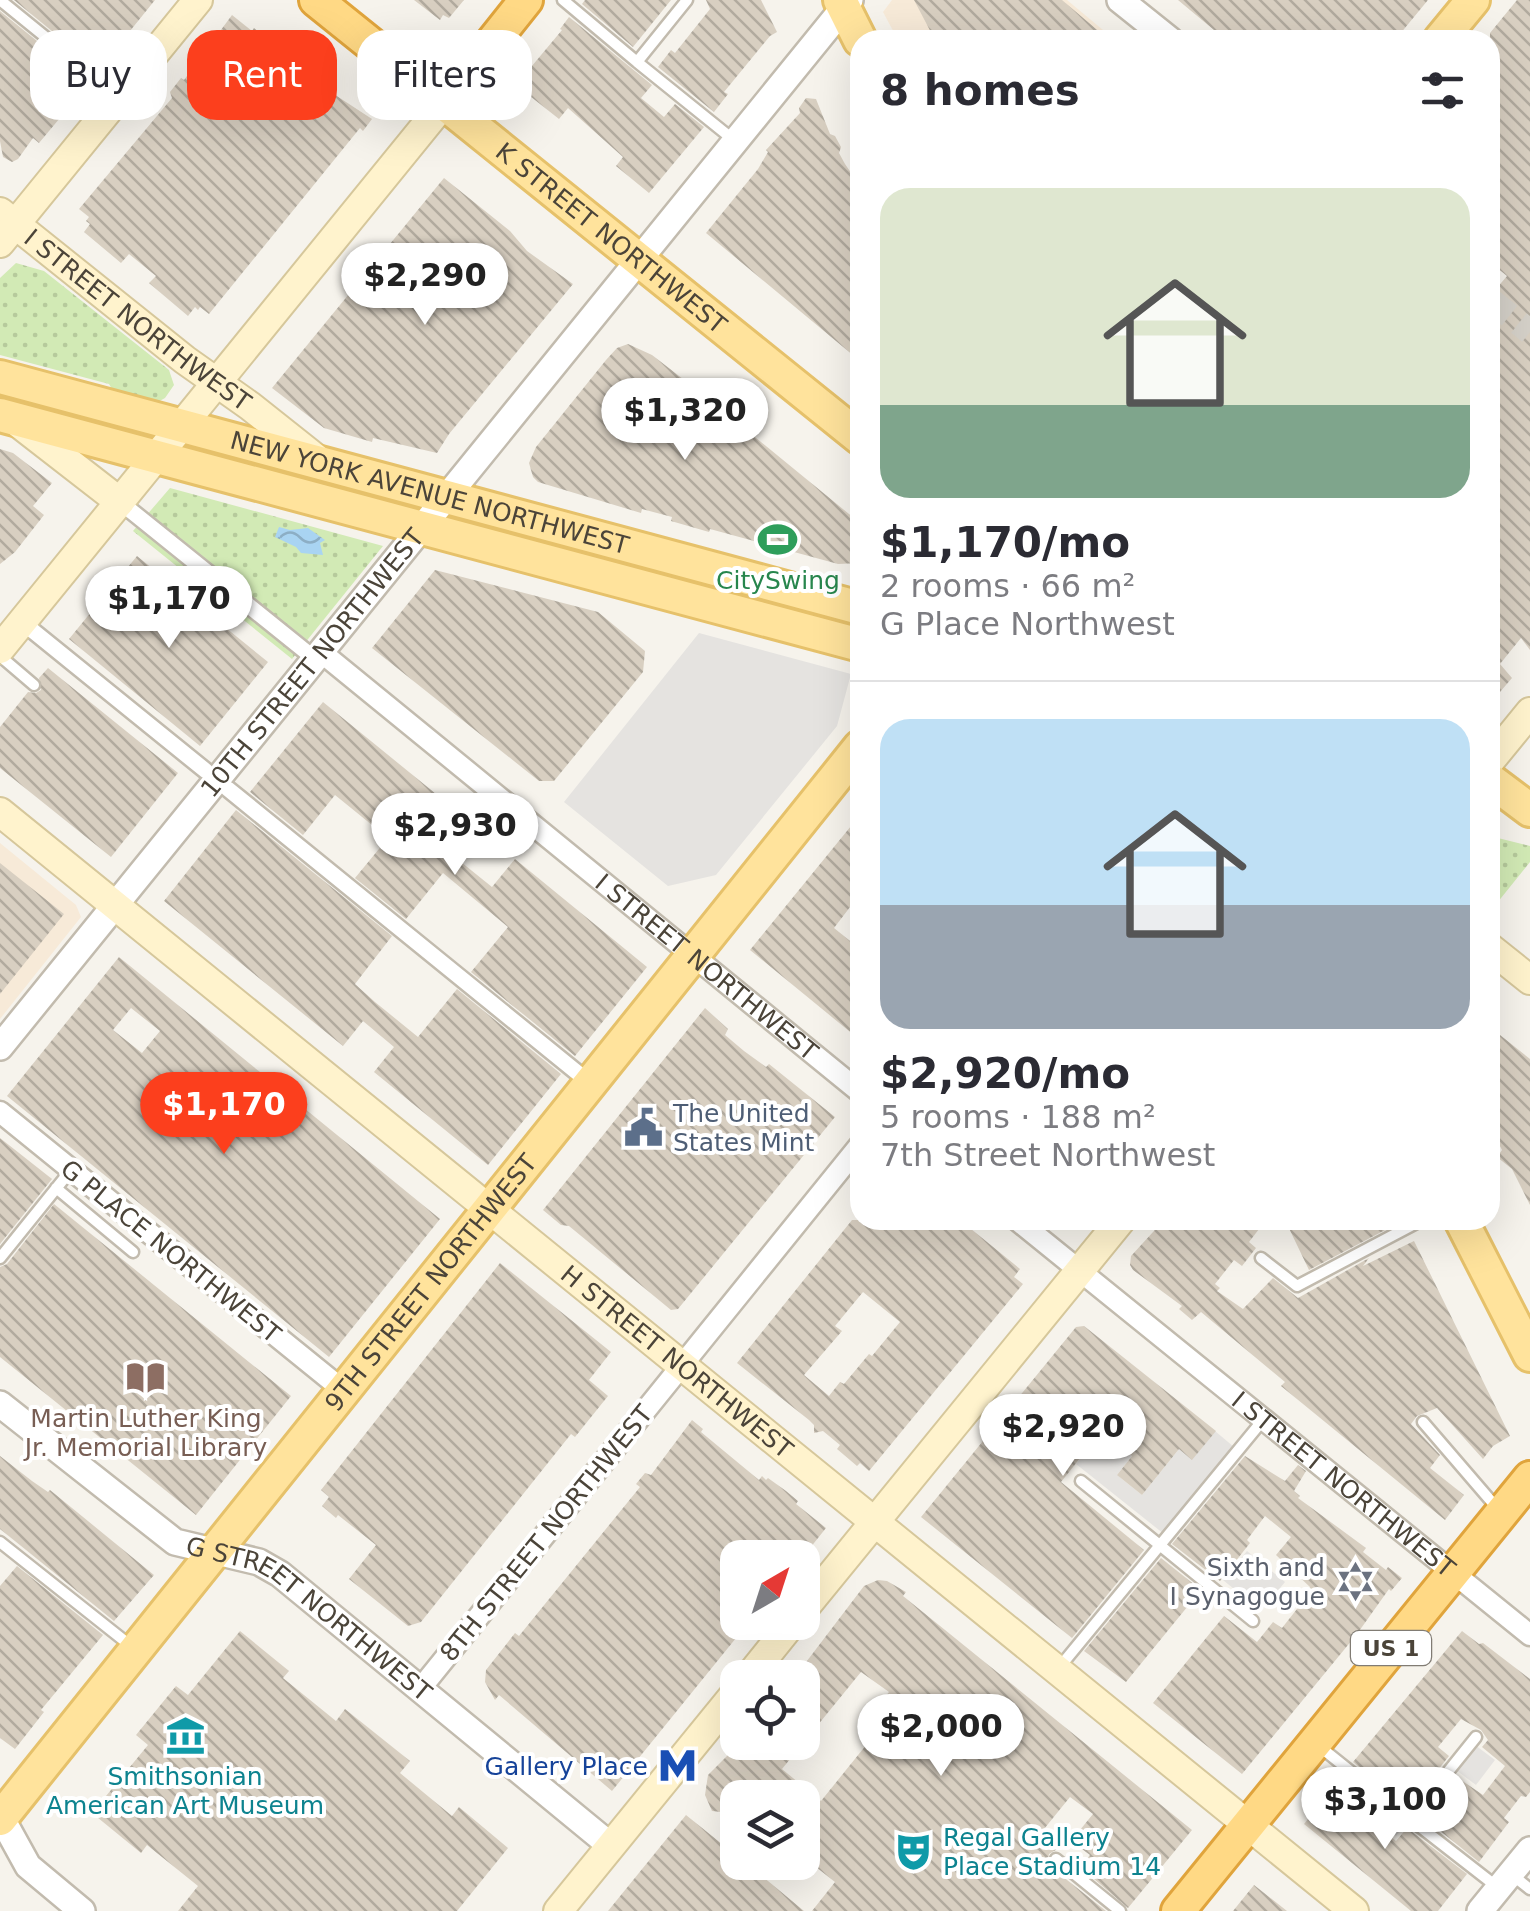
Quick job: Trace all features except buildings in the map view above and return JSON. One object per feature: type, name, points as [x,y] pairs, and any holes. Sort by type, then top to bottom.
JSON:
[{"type":"highway","name":"K STREET NORTHWEST","points":[[316,0],[357,33]]},
{"type":"highway","points":[[502,30],[526,0]]},
{"type":"highway","name":"US 1","points":[[1178,1911],[1530,1478]]},
{"type":"main road","points":[[167,38],[198,0]]},
{"type":"main road","points":[[1448,30],[1473,0]]},
{"type":"main road","points":[[845,3],[856,30]]},
{"type":"main road","points":[[5,227],[98,120]]},
{"type":"main road","points":[[0,653],[430,120]]},
{"type":"main road","name":"K STREET NORTHWEST","points":[[465,120],[850,430]]},
{"type":"main road","name":"I STREET NORTHWEST","points":[[5,227],[324,464]]},
{"type":"main road","name":"NEW YORK AVENUE NORTHWEST","points":[[0,376],[850,605]]},
{"type":"main road","points":[[6,416],[120,502]]},
{"type":"main road","name":"NEW YORK AVENUE NORTHWEST","points":[[6,416],[850,643]]},
{"type":"main road","points":[[1500,749],[1530,712]]},
{"type":"main road","name":"9TH STREET NORTHWEST","points":[[0,1816],[850,760]]},
{"type":"main road","points":[[1500,788],[1530,810]]},
{"type":"main road","name":"H STREET NORTHWEST","points":[[0,812],[1248,1824],[1347,1909]]},
{"type":"main road","points":[[1500,956],[1530,980]]},
{"type":"main road","points":[[820,1589],[1113,1230]]},
{"type":"main road","points":[[1466,1230],[1530,1355]]},
{"type":"main road","points":[[762,1660],[779,1640]]},
{"type":"main road","points":[[558,1911],[720,1712]]},
{"type":"street","points":[[1120,0],[1158,30]]},
{"type":"street","name":"10TH STREET NORTHWEST","points":[[0,1047],[845,3]]},
{"type":"street","points":[[120,502],[318,655]]},
{"type":"street","points":[[22,622],[206,771]]},
{"type":"street","name":"I STREET NORTHWEST","points":[[318,655],[850,1084]]},
{"type":"street","points":[[228,789],[592,1084]]},
{"type":"street","name":"G PLACE NORTHWEST","points":[[0,1112],[342,1390]]},
{"type":"street","name":"8TH STREET NORTHWEST","points":[[420,1688],[850,1157]]},
{"type":"street","name":"I STREET NORTHWEST","points":[[1029,1230],[1530,1635]]},
{"type":"street","name":"G STREET NORTHWEST","points":[[0,1404],[175,1542],[259,1562],[280,1574],[611,1846]]},
{"type":"street","points":[[0,1816],[28,1866],[82,1911]]},
{"type":"street","points":[[1480,1911],[1513,1884],[1530,1850]]},
{"type":"lane","points":[[0,0],[37,30]]},
{"type":"lane","points":[[563,0],[736,141]]},
{"type":"lane","points":[[637,62],[686,0]]},
{"type":"lane","points":[[0,653],[34,684]]},
{"type":"lane","points":[[0,1258],[71,1170]]},
{"type":"lane","points":[[56,1188],[133,1252]]},
{"type":"lane","points":[[1261,1258],[1297,1286],[1403,1230]]},
{"type":"lane","points":[[1058,1670],[1264,1419]]},
{"type":"lane","points":[[1423,1422],[1502,1513]]},
{"type":"lane","points":[[1081,1482],[1253,1621]]},
{"type":"lane","points":[[0,1530],[0,1542],[136,1650]]},
{"type":"lane","points":[[1410,1819],[1476,1737]]},
{"type":"lane","points":[[1314,1742],[1410,1819],[1513,1884]]},
{"type":"lane","points":[[1056,1859],[1120,1911]]},
{"type":"shaded area","points":[[892,0],[1067,0],[1103,30],[893,30],[883,12]]},
{"type":"shaded area","points":[[699,633],[850,674],[837,726],[716,875],[668,886],[564,802]]},
{"type":"shaded area","points":[[0,843],[76,905],[81,917],[0,1019]]},
{"type":"shaded area","points":[[1215,1431],[1234,1447],[1164,1534],[1076,1464],[1101,1432],[1132,1456],[1117,1475],[1142,1495],[1183,1444]]},
{"type":"shaded area","points":[[1247,1551],[1285,1582],[1261,1611],[1223,1580]]},
{"type":"shaded area","points":[[1475,1745],[1495,1760],[1476,1785],[1456,1770]]},
{"type":"shaded area","points":[[1371,1795],[1406,1823],[1396,1836],[1361,1808]]},
{"type":"green space","points":[[16,263],[44,271],[169,370],[174,385],[165,398],[156,403],[115,394],[109,384],[0,355],[0,278]]},
{"type":"green space","points":[[170,488],[383,546],[292,659],[133,531]]},
{"type":"green space","points":[[483,523],[655,569],[652,574],[484,530]]},
{"type":"green space","points":[[1500,838],[1530,846],[1530,862],[1500,899]]},
{"type":"water","points":[[279,527],[308,528],[325,540],[320,543],[323,555],[301,553],[275,537]]},
{"type":"tunnel","points":[[1500,308],[1530,332]]},
{"type":"place","name":"CitySwing","points":[[778,539]]},
{"type":"place","name":"The United States Mint","points":[[643,1127]]},
{"type":"place","name":"Martin Luther King Jr. Memorial Library","points":[[146,1377]]},
{"type":"place","name":"Sixth and I Synagogue","points":[[1355,1581]]},
{"type":"place","name":"Smithsonian American Art Museum","points":[[185,1735]]},
{"type":"place","name":"Gallery Place","points":[[678,1766]]},
{"type":"place","name":"Regal Gallery Place Stadium 14","points":[[913,1851]]}]
